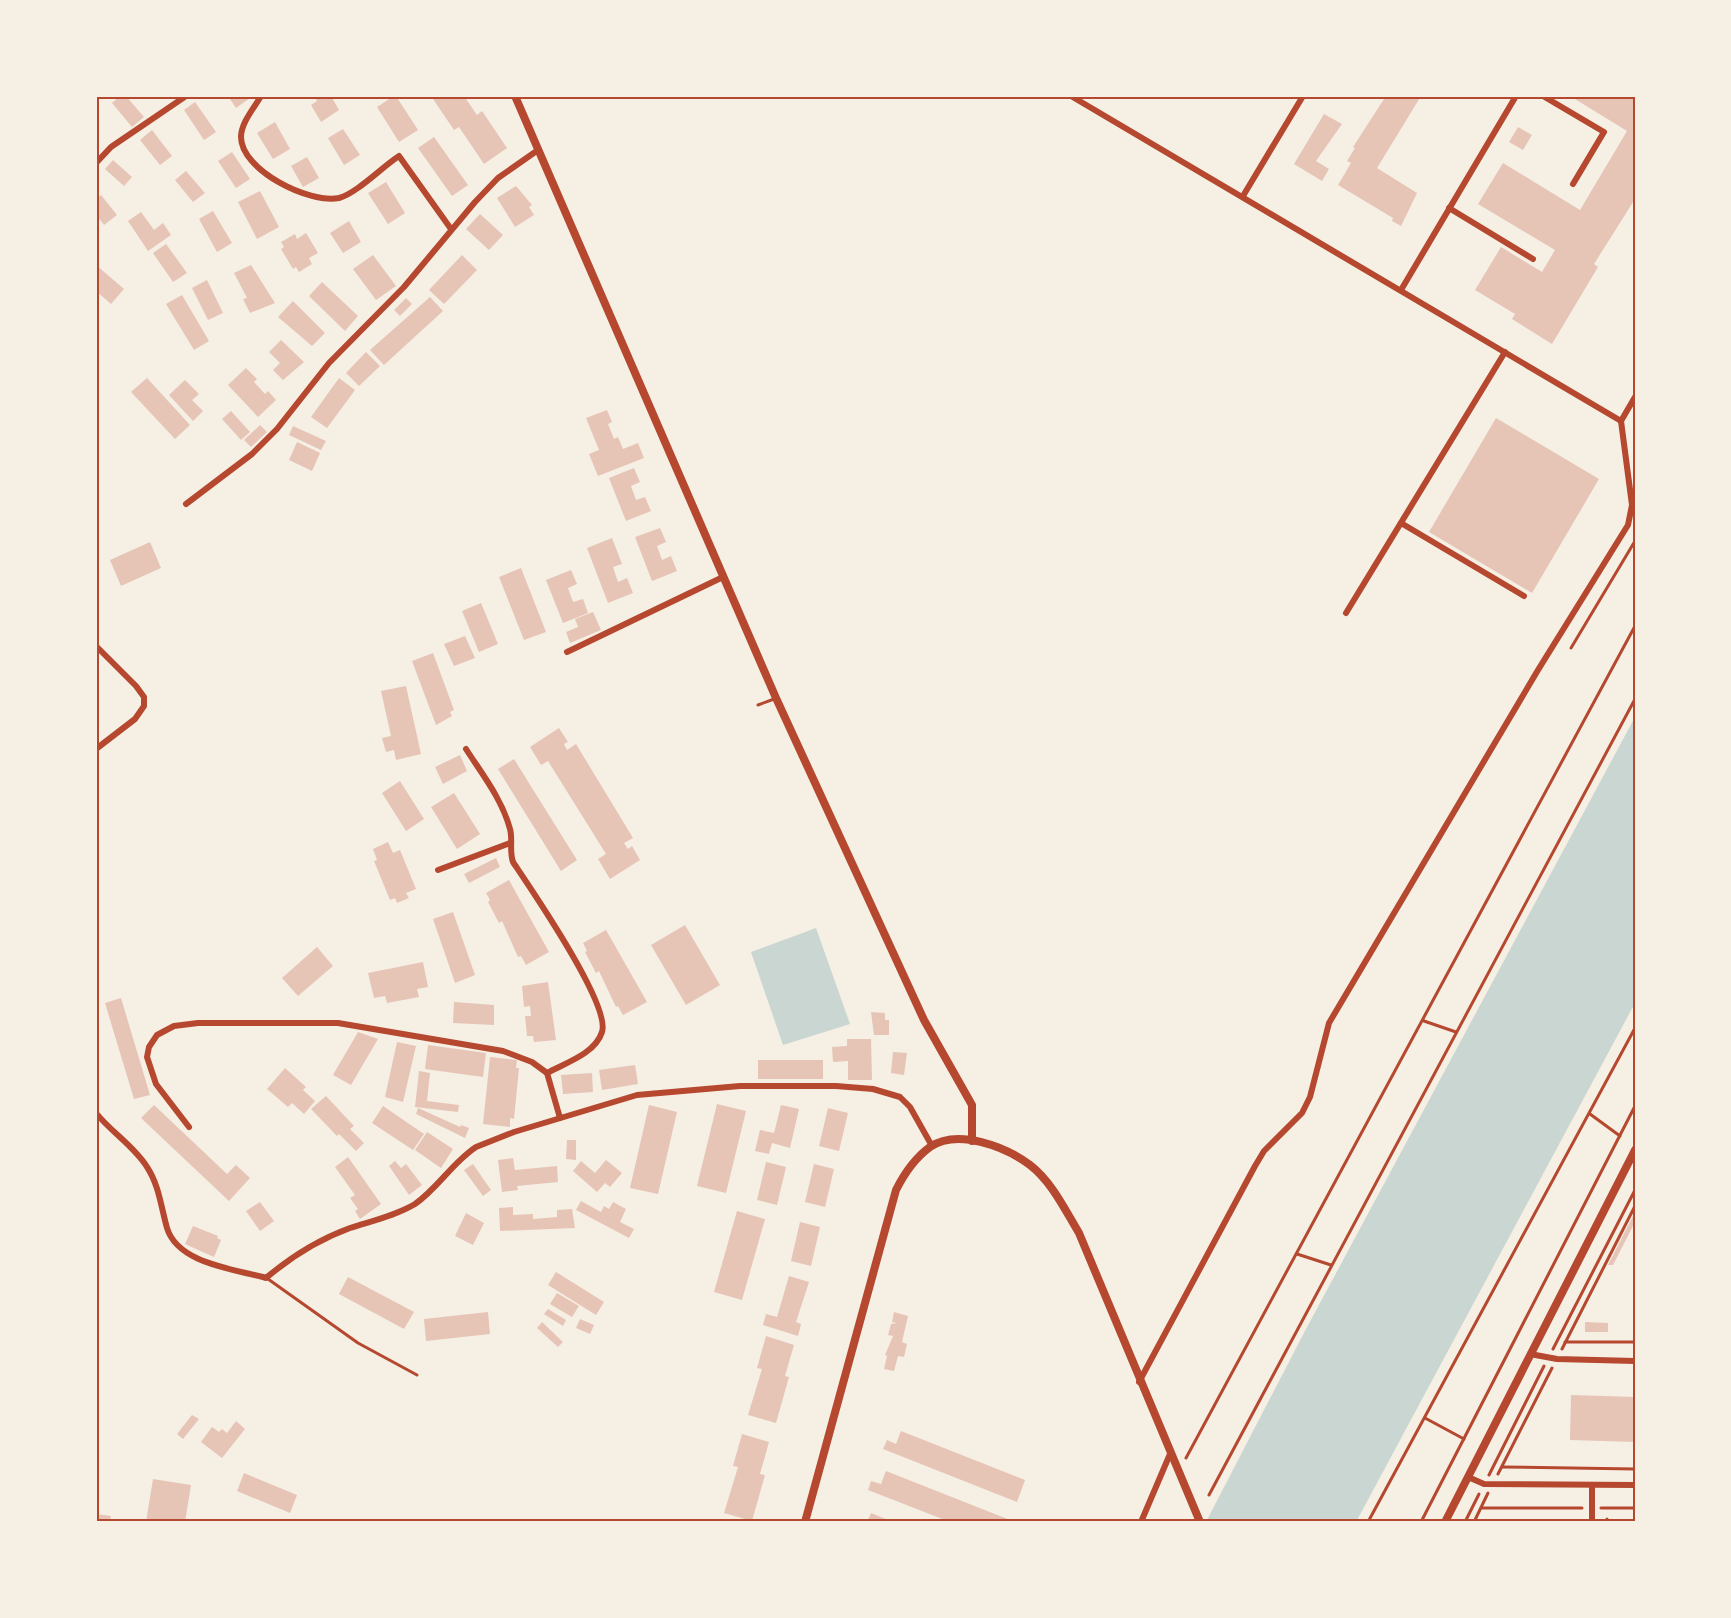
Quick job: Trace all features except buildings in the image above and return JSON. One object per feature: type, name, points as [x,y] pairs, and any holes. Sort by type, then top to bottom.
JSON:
[{"type":"street","points":[[96,164],[111,147],[186,96]]},
{"type":"street","points":[[261,96],[242,129],[241,139],[245,149],[265,175],[314,197],[338,198],[399,156],[451,229]]},
{"type":"street","points":[[515,96],[776,698],[924,1020],[972,1105],[972,1141]]},
{"type":"street","points":[[1071,96],[1621,421]]},
{"type":"street","points":[[1243,196],[1303,96]]},
{"type":"street","points":[[1401,290],[1516,96]]},
{"type":"street","points":[[1544,96],[1604,132],[1573,184]]},
{"type":"street","points":[[186,504],[252,454],[277,429],[329,363],[404,287],[451,229],[498,178],[538,150]]},
{"type":"street","points":[[1449,208],[1533,259]]},
{"type":"street","points":[[1346,613],[1504,352]]},
{"type":"street","points":[[1139,1382],[1264,1151],[1302,1113],[1310,1097],[1329,1023],[1538,670],[1628,525],[1632,505],[1621,421],[1635,397]]},
{"type":"street","points":[[1401,523],[1524,596]]},
{"type":"street","points":[[567,652],[617,630],[723,576]]},
{"type":"street","points":[[96,645],[136,686],[144,697],[144,706],[135,719],[96,749]]},
{"type":"street","points":[[466,749],[499,800],[511,831],[513,862],[568,946],[604,1023],[601,1034],[594,1045],[547,1073]]},
{"type":"street","points":[[438,870],[510,843]]},
{"type":"street","points":[[189,1127],[156,1084],[147,1057],[149,1047],[157,1035],[174,1026],[198,1023],[338,1023],[503,1051],[532,1062],[547,1073],[560,1118]]},
{"type":"street","points":[[96,1113],[147,1166],[157,1188],[168,1232],[174,1244],[185,1253],[208,1262],[266,1278],[293,1255],[316,1242],[394,1214],[414,1204],[459,1158],[476,1148],[560,1118],[637,1095],[740,1086],[836,1086],[873,1089],[900,1097],[910,1107],[932,1146]]},
{"type":"street","points":[[804,1522],[896,1190],[904,1174],[932,1146],[957,1140],[998,1147],[1023,1161],[1054,1192],[1079,1233],[1139,1382],[1199,1521]]},
{"type":"street","points":[[1445,1522],[1635,1150]]},
{"type":"street","points":[[1530,1354],[1557,1359],[1635,1361]]},
{"type":"street","points":[[1141,1522],[1170,1454]]},
{"type":"street","points":[[1468,1477],[1485,1484],[1635,1485]]},
{"type":"street","points":[[1592,1485],[1592,1522]]},
{"type":"lane","points":[[758,705],[776,698]]},
{"type":"lane","points":[[266,1278],[358,1343],[417,1375]]},
{"type":"path","points":[[1571,648],[1635,541]]},
{"type":"path","points":[[1185,1460],[1424,1021],[1635,626]]},
{"type":"path","points":[[1209,1495],[1635,699]]},
{"type":"path","points":[[1424,1021],[1456,1032]]},
{"type":"path","points":[[1368,1522],[1635,1028]]},
{"type":"path","points":[[1421,1522],[1635,1106]]},
{"type":"path","points":[[1590,1114],[1620,1136]]},
{"type":"path","points":[[1297,1254],[1331,1265]]},
{"type":"path","points":[[1565,1342],[1635,1342]]},
{"type":"path","points":[[1425,1418],[1464,1438]]},
{"type":"path","points":[[1502,1467],[1635,1469]]},
{"type":"path","points":[[1481,1508],[1635,1508]]},
{"type":"shaded area","points":[[1635,717],[1635,1003],[1356,1522],[1206,1522],[1306,1329]]},
{"type":"shaded area","points":[[816,928],[850,1024],[783,1045],[751,952]]}]
